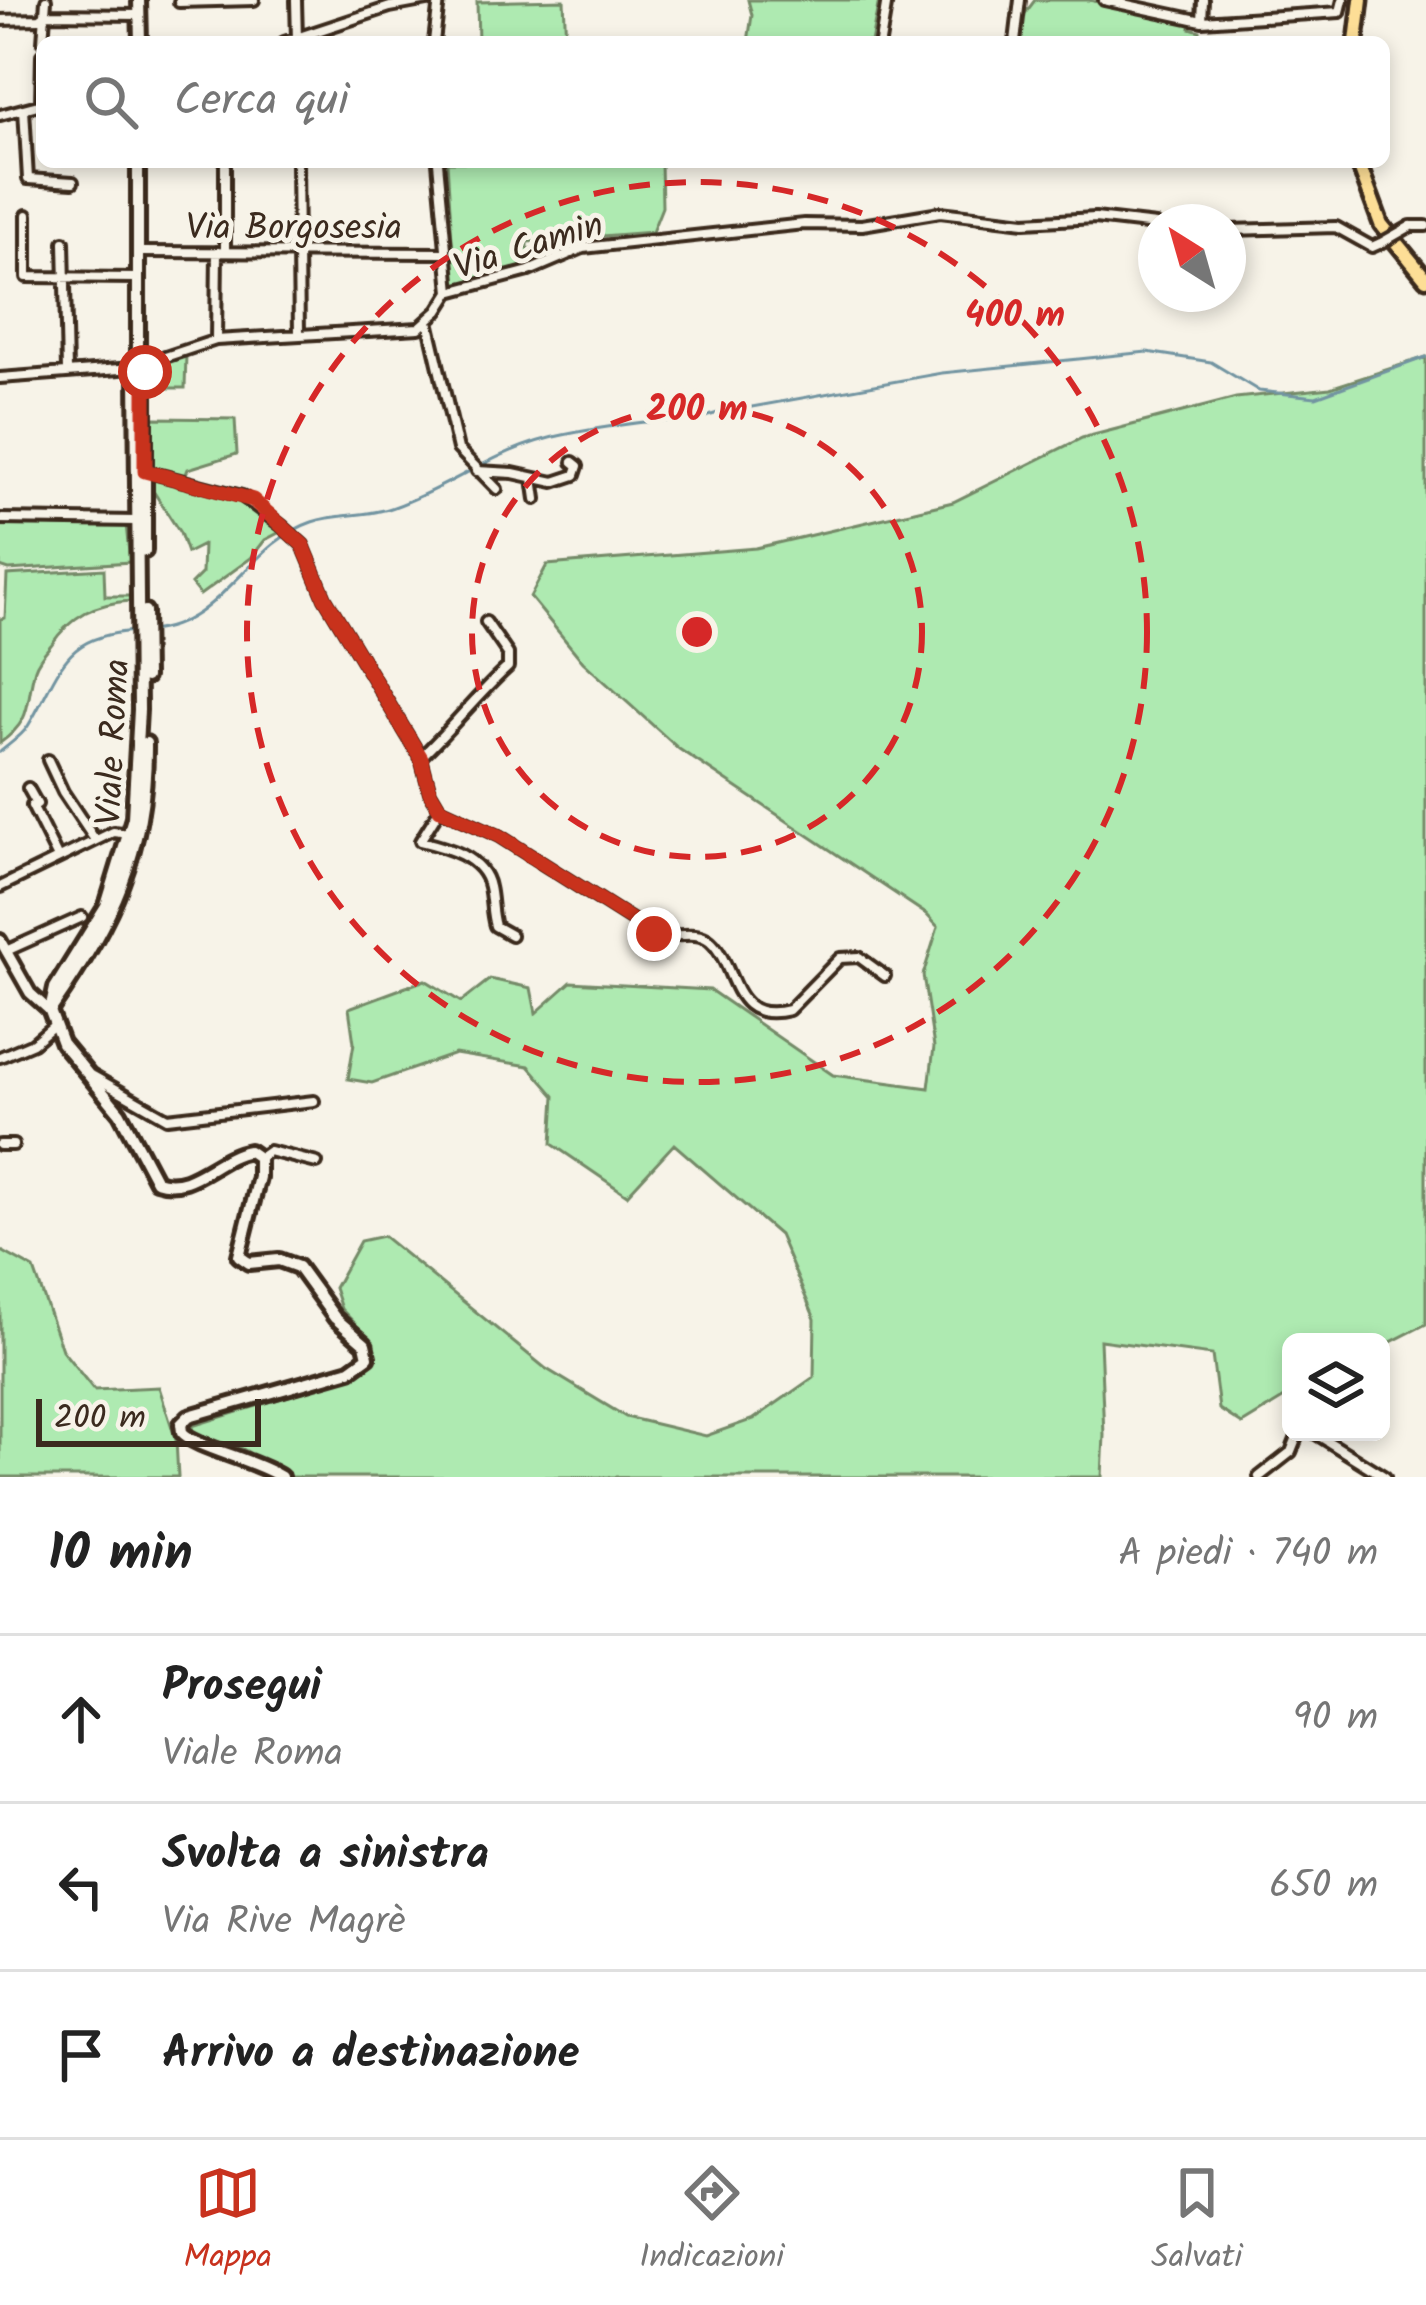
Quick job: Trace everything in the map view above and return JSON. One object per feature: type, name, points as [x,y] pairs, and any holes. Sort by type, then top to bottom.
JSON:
[{"type":"highway","points":[[1358,36],[1361,0]]},
{"type":"highway","points":[[1360,168],[1381,224],[1426,279]]},
{"type":"main road","points":[[140,0],[140,36]]},
{"type":"main road","name":"Viale Roma","points":[[50,1011],[55,988],[106,906],[129,834],[138,771],[142,688],[138,168]]},
{"type":"main road","name":"Viale Roma","points":[[50,1011],[85,962],[128,875],[146,763],[142,688]]},
{"type":"main road","points":[[50,1011],[62,1043],[120,1114],[156,1181],[186,1182],[237,1153],[249,1151],[259,1158],[259,1177],[239,1256],[249,1263],[279,1261],[298,1267],[335,1318],[365,1344],[368,1357],[350,1370],[189,1416],[181,1424],[193,1443],[242,1456],[281,1477]]},
{"type":"street","points":[[43,36],[46,0]]},
{"type":"street","points":[[179,2],[254,0]]},
{"type":"street","points":[[296,0],[297,36]]},
{"type":"street","points":[[307,36],[389,4],[428,0]]},
{"type":"street","points":[[435,36],[439,0]]},
{"type":"street","points":[[881,36],[887,0]]},
{"type":"street","points":[[1016,36],[1020,0]]},
{"type":"street","points":[[1104,0],[1202,21],[1340,12],[1342,0]]},
{"type":"street","points":[[1202,0],[1202,21]]},
{"type":"street","points":[[0,20],[140,15]]},
{"type":"street","points":[[0,115],[36,107]]},
{"type":"street","points":[[25,110],[28,179],[73,182]]},
{"type":"street","points":[[216,340],[225,168]]},
{"type":"street","points":[[297,168],[298,334]]},
{"type":"street","points":[[440,168],[450,292]]},
{"type":"street","name":"Via Camin","points":[[0,378],[140,367],[216,340],[419,328],[450,292],[529,271],[584,248],[804,224],[862,225],[940,212],[1025,222],[1095,218],[1138,223]]},
{"type":"street","points":[[27,215],[29,278],[139,278]]},
{"type":"street","points":[[1246,230],[1336,227],[1372,247],[1411,226],[1426,226]]},
{"type":"street","points":[[64,242],[67,371]]},
{"type":"street","name":"Via Borgosesia","points":[[140,252],[447,253]]},
{"type":"street","name":"Via Camin","points":[[428,321],[463,458],[497,489]]},
{"type":"street","points":[[476,471],[554,482],[571,478],[578,470],[573,462]]},
{"type":"street","points":[[141,471],[253,500],[297,540],[334,614],[421,758],[440,809],[499,836],[654,934],[674,938],[696,934],[710,941],[741,998],[763,1011],[789,1010],[840,958],[868,961],[884,976]]},
{"type":"street","points":[[532,478],[536,499]]},
{"type":"street","points":[[0,519],[141,521]]},
{"type":"street","points":[[421,758],[483,686],[508,667],[508,654],[486,622]]},
{"type":"street","points":[[48,760],[95,840]]},
{"type":"street","points":[[28,788],[58,858]]},
{"type":"street","points":[[440,809],[420,841],[440,843],[479,869],[487,879],[495,926],[511,935]]},
{"type":"street","points":[[0,887],[112,832],[129,834]]},
{"type":"street","points":[[50,1011],[30,993],[3,947],[82,916]]},
{"type":"street","points":[[0,1057],[33,1043],[53,1026]]},
{"type":"street","points":[[91,1075],[167,1118],[314,1101]]},
{"type":"street","points":[[0,1145],[13,1145]]},
{"type":"street","points":[[259,1158],[269,1151],[317,1163]]},
{"type":"street","points":[[1258,1477],[1291,1452],[1295,1441]]},
{"type":"street","points":[[1327,1441],[1385,1477]]},
{"type":"green space","points":[[564,0],[566,36],[478,36],[477,2]]},
{"type":"green space","points":[[748,0],[879,0],[872,36],[749,36],[752,15]]},
{"type":"green space","points":[[1035,0],[1089,0],[1191,22],[1190,28],[1200,31],[1200,36],[1019,36],[1020,20]]},
{"type":"green space","points":[[447,168],[661,168],[662,207],[652,232],[527,242],[527,249],[544,248],[544,256],[535,257],[533,267],[455,288]]},
{"type":"green space","points":[[186,354],[185,388],[152,388],[155,365]]},
{"type":"green space","points":[[1426,357],[1426,1324],[1390,1342],[1390,1333],[1282,1333],[1282,1400],[1242,1424],[1219,1409],[1212,1355],[1100,1340],[1102,1477],[291,1477],[239,1447],[194,1436],[192,1426],[308,1390],[368,1363],[374,1343],[341,1309],[334,1288],[360,1241],[383,1236],[545,1368],[626,1417],[706,1436],[754,1419],[814,1377],[815,1319],[779,1235],[674,1144],[627,1195],[552,1144],[555,1096],[529,1066],[455,1054],[372,1083],[348,1079],[354,1043],[349,1008],[425,980],[461,1002],[490,979],[531,988],[536,1013],[571,982],[710,990],[833,1075],[929,1088],[934,1047],[923,975],[938,927],[926,914],[679,749],[583,662],[530,597],[547,565],[756,548],[953,502],[1082,438],[1236,398],[1330,388]]},
{"type":"green space","points":[[154,418],[235,419],[237,454],[188,469],[184,479],[150,466],[150,422]]},
{"type":"green space","points":[[153,477],[239,497],[284,530],[265,540],[251,558],[200,595],[191,584],[202,573],[203,545],[187,553],[150,486]]},
{"type":"green space","points":[[0,524],[126,525],[130,562],[9,570],[0,567]]},
{"type":"green space","points":[[104,569],[105,596],[130,596],[131,601],[85,612],[59,635],[36,666],[23,718],[0,743],[0,619],[5,618],[7,575]]},
{"type":"green space","points":[[0,1250],[34,1269],[62,1350],[94,1390],[159,1387],[176,1440],[178,1477],[0,1477]]},
{"type":"waterway","points":[[147,631],[195,615],[269,548],[312,522],[394,507],[518,448],[563,435],[696,419],[942,373],[1147,352],[1211,362],[1259,391],[1316,397],[1426,357]]},
{"type":"waterway","points":[[0,752],[25,730],[57,672],[78,648],[112,634],[137,631]]},
{"type":"route","points":[[145,372],[145,471],[253,500],[303,545],[325,598],[421,758],[440,809],[499,836],[654,934]]}]
